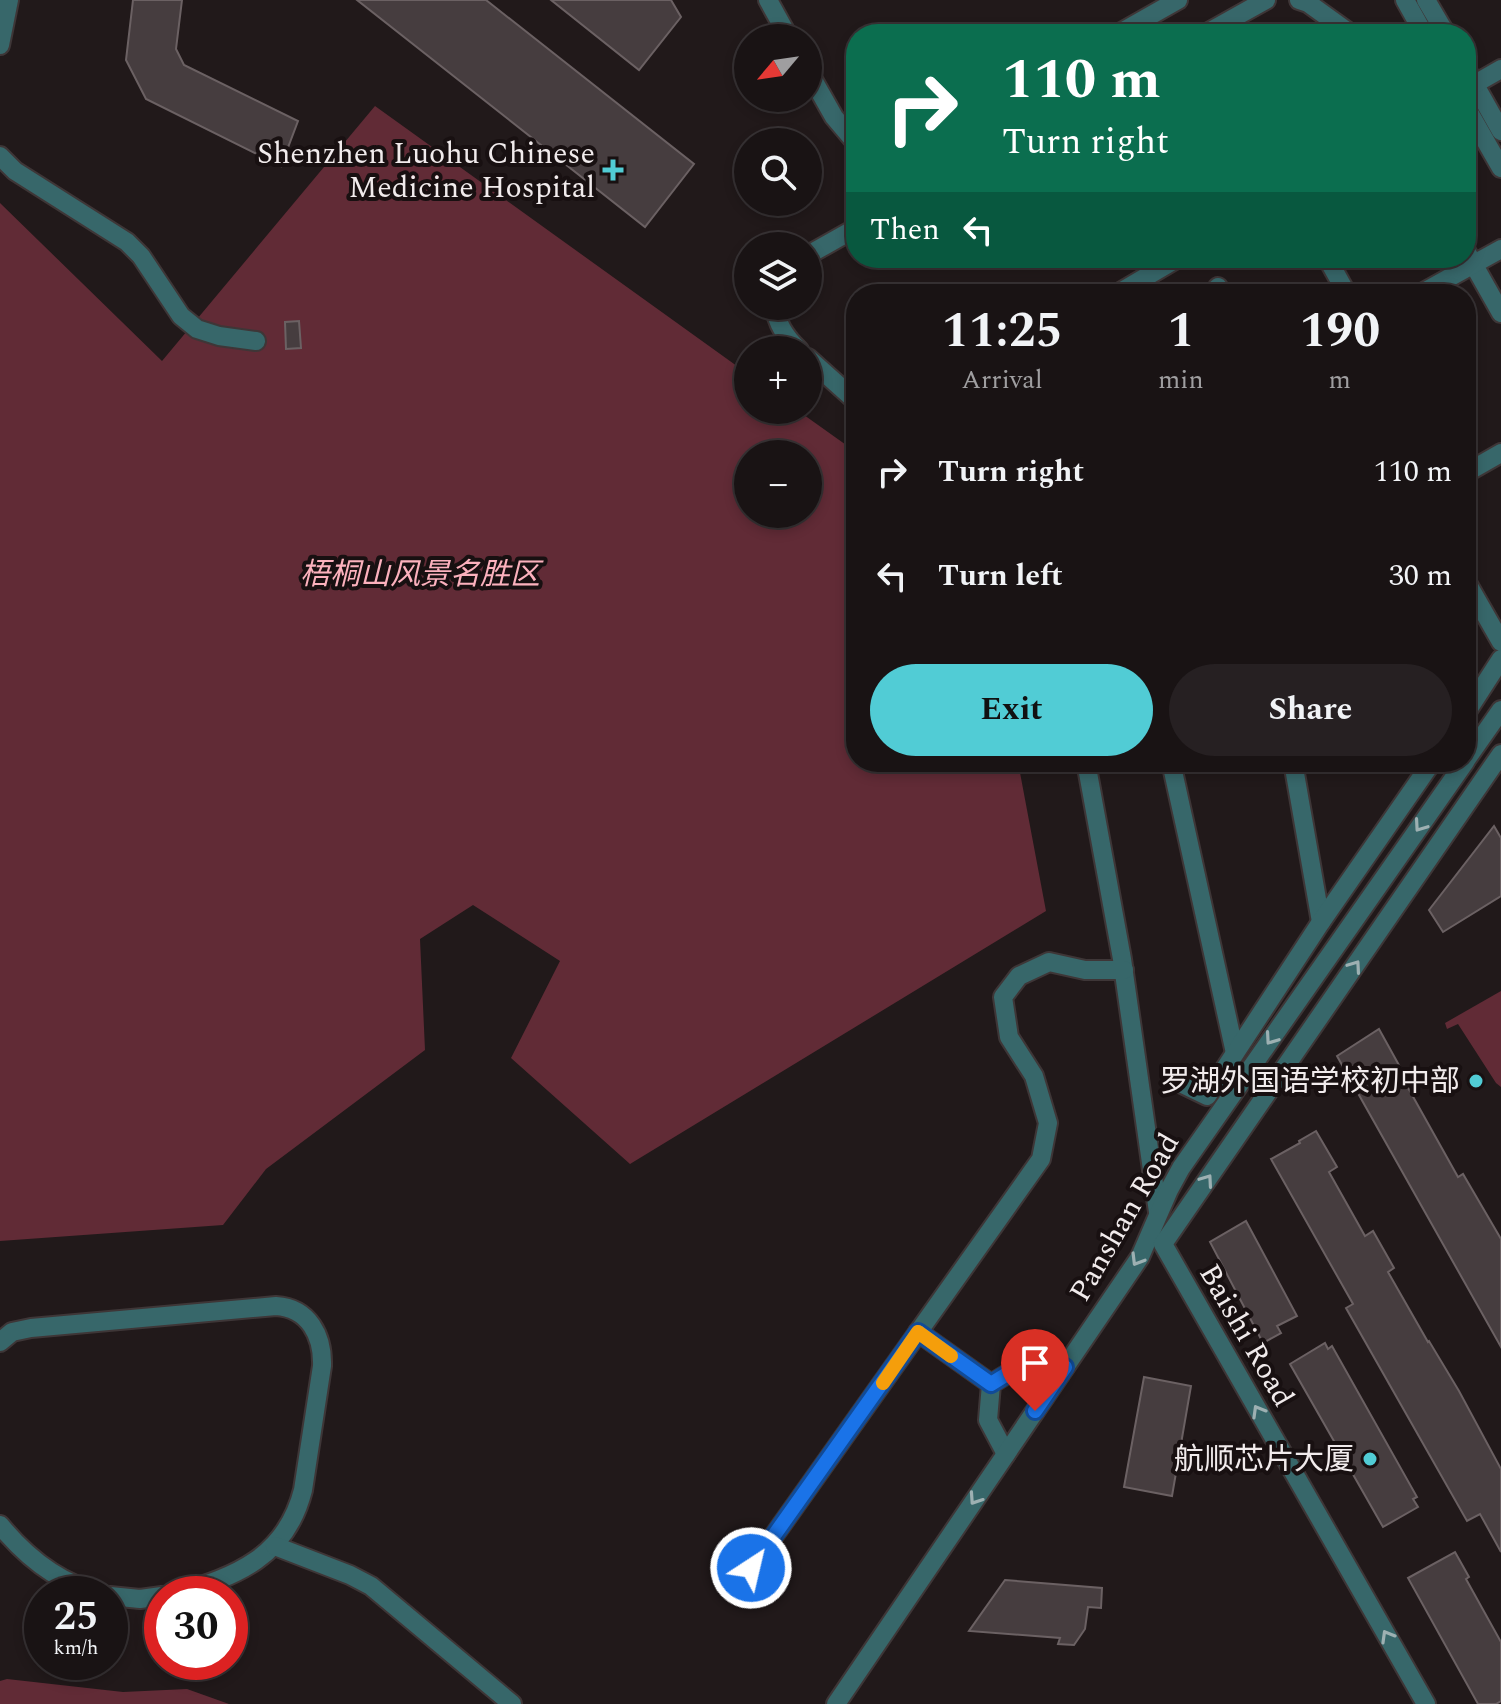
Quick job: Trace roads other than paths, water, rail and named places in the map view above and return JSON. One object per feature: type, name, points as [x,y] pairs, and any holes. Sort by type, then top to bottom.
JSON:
[{"type":"street","points":[[0,45],[9,0]]},
{"type":"street","points":[[768,0],[781,24]]},
{"type":"street","points":[[1136,24],[1178,0]]},
{"type":"street","points":[[1223,24],[1266,0]]},
{"type":"street","points":[[1299,0],[1337,24]]},
{"type":"street","points":[[1405,0],[1418,24]]},
{"type":"street","points":[[1426,0],[1440,24]]},
{"type":"street","points":[[1476,78],[1501,69]]},
{"type":"street","points":[[1476,92],[1501,131]]},
{"type":"street","points":[[822,96],[846,133]]},
{"type":"street","points":[[1476,124],[1501,168]]},
{"type":"street","points":[[0,156],[15,171],[127,242],[141,256],[181,316],[197,329],[219,336],[256,341]]},
{"type":"street","points":[[822,247],[846,234]]},
{"type":"street","points":[[1476,255],[1501,249]]},
{"type":"street","points":[[1134,284],[1161,268]]},
{"type":"street","points":[[1434,284],[1455,268]]},
{"type":"street","points":[[1476,268],[1501,313]]},
{"type":"street","points":[[822,371],[846,392]]},
{"type":"street","points":[[1476,467],[1501,453]]},
{"type":"street","points":[[1476,598],[1501,642]]},
{"type":"street","points":[[1476,698],[1501,659]]},
{"type":"street","name":"Panshan Road","points":[[1476,745],[1501,710]]},
{"type":"street","name":"Panshan Road","points":[[1163,1244],[1501,754]]},
{"type":"street","points":[[1088,772],[1124,970],[1159,1215]]},
{"type":"street","points":[[1173,772],[1235,1053]]},
{"type":"street","points":[[1295,772],[1321,922]]},
{"type":"street","points":[[1172,1079],[1207,1096],[1321,922],[1425,772]]},
{"type":"street","name":"Panshan Road","points":[[836,1704],[1140,1257],[1181,1168],[1457,772]]},
{"type":"street","points":[[751,1568],[1041,1159],[1048,1123],[1034,1076],[1009,1037],[1003,997],[1019,976],[1049,962],[1085,970],[1124,970]]},
{"type":"street","name":"Baishi Road","points":[[1163,1244],[1426,1704]]},
{"type":"street","points":[[0,1342],[12,1332],[31,1328],[276,1306],[288,1307],[308,1320],[315,1331],[322,1366],[299,1505],[275,1546],[255,1562],[229,1576]]},
{"type":"street","points":[[918,1332],[991,1384]]},
{"type":"street","points":[[991,1384],[1020,1366],[1065,1367]]},
{"type":"street","points":[[991,1384],[988,1420],[1006,1454]]},
{"type":"street","points":[[0,1525],[30,1557],[56,1576]]},
{"type":"street","points":[[275,1546],[371,1586],[512,1704]]},
{"type":"place","name":"Shenzhen Luohu Chinese Medicine Hospital","points":[[613,170]]},
{"type":"place","name":"罗湖外国语学校初中部","points":[[1476,1081]]},
{"type":"place","name":"航顺芯片大厦","points":[[1370,1459]]},
{"type":"park label","name":"梧桐山风景名胜区","points":[[420,574]]}]
